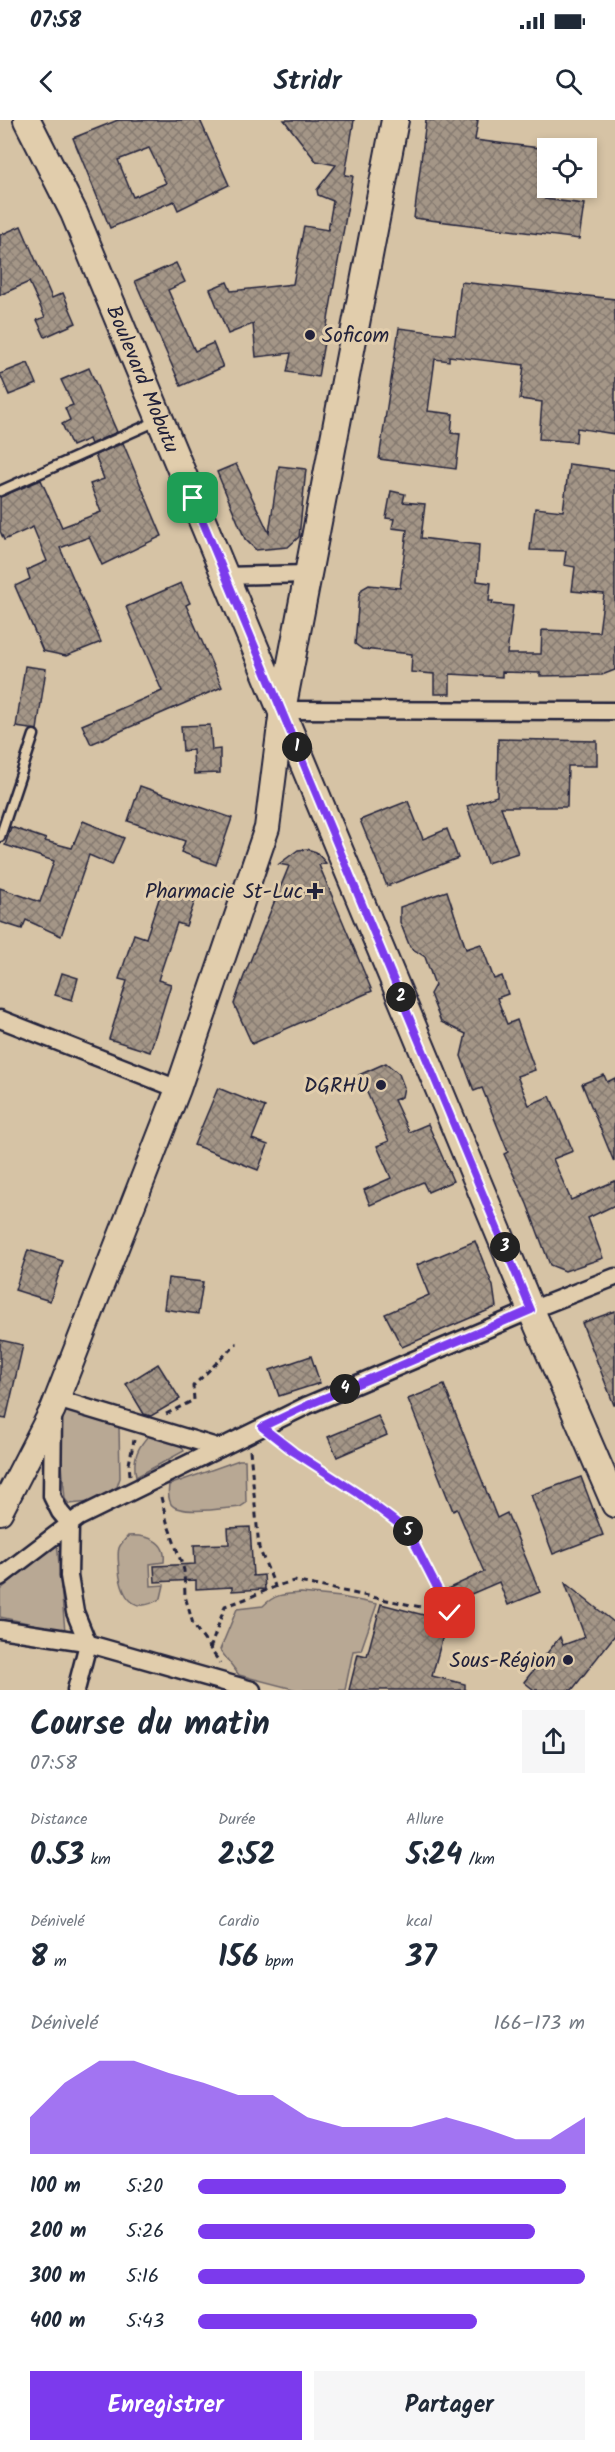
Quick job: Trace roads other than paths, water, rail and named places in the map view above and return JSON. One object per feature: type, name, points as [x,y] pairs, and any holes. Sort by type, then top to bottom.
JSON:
[{"type":"main road","name":"Boulevard Mobutu","points":[[27,120],[74,213],[531,1310],[615,1504]]},
{"type":"main road","points":[[282,710],[395,120]]},
{"type":"street","points":[[225,576],[308,574]]},
{"type":"street","points":[[0,1512],[55,1404],[178,1089],[267,828],[282,710],[615,711]]},
{"type":"street","points":[[0,1019],[178,1089]]},
{"type":"street","points":[[0,1576],[79,1517],[256,1430],[308,1405],[531,1310],[615,1277]]},
{"type":"street","points":[[55,1404],[145,1425],[220,1448]]},
{"type":"street","points":[[55,1404],[52,1496],[60,1512],[70,1524],[69,1576],[75,1612],[88,1644],[76,1690]]},
{"type":"street","points":[[0,1629],[88,1644],[246,1688]]},
{"type":"lane","points":[[0,491],[160,419]]},
{"type":"lane","points":[[0,837],[34,735]]},
{"type":"place","name":"Soficom","points":[[310,335]]},
{"type":"place","name":"Pharmacie St-Luc","points":[[315,891]]},
{"type":"place","name":"DGRHU","points":[[381,1085]]},
{"type":"place","name":"Sous-Région","points":[[568,1660]]}]
